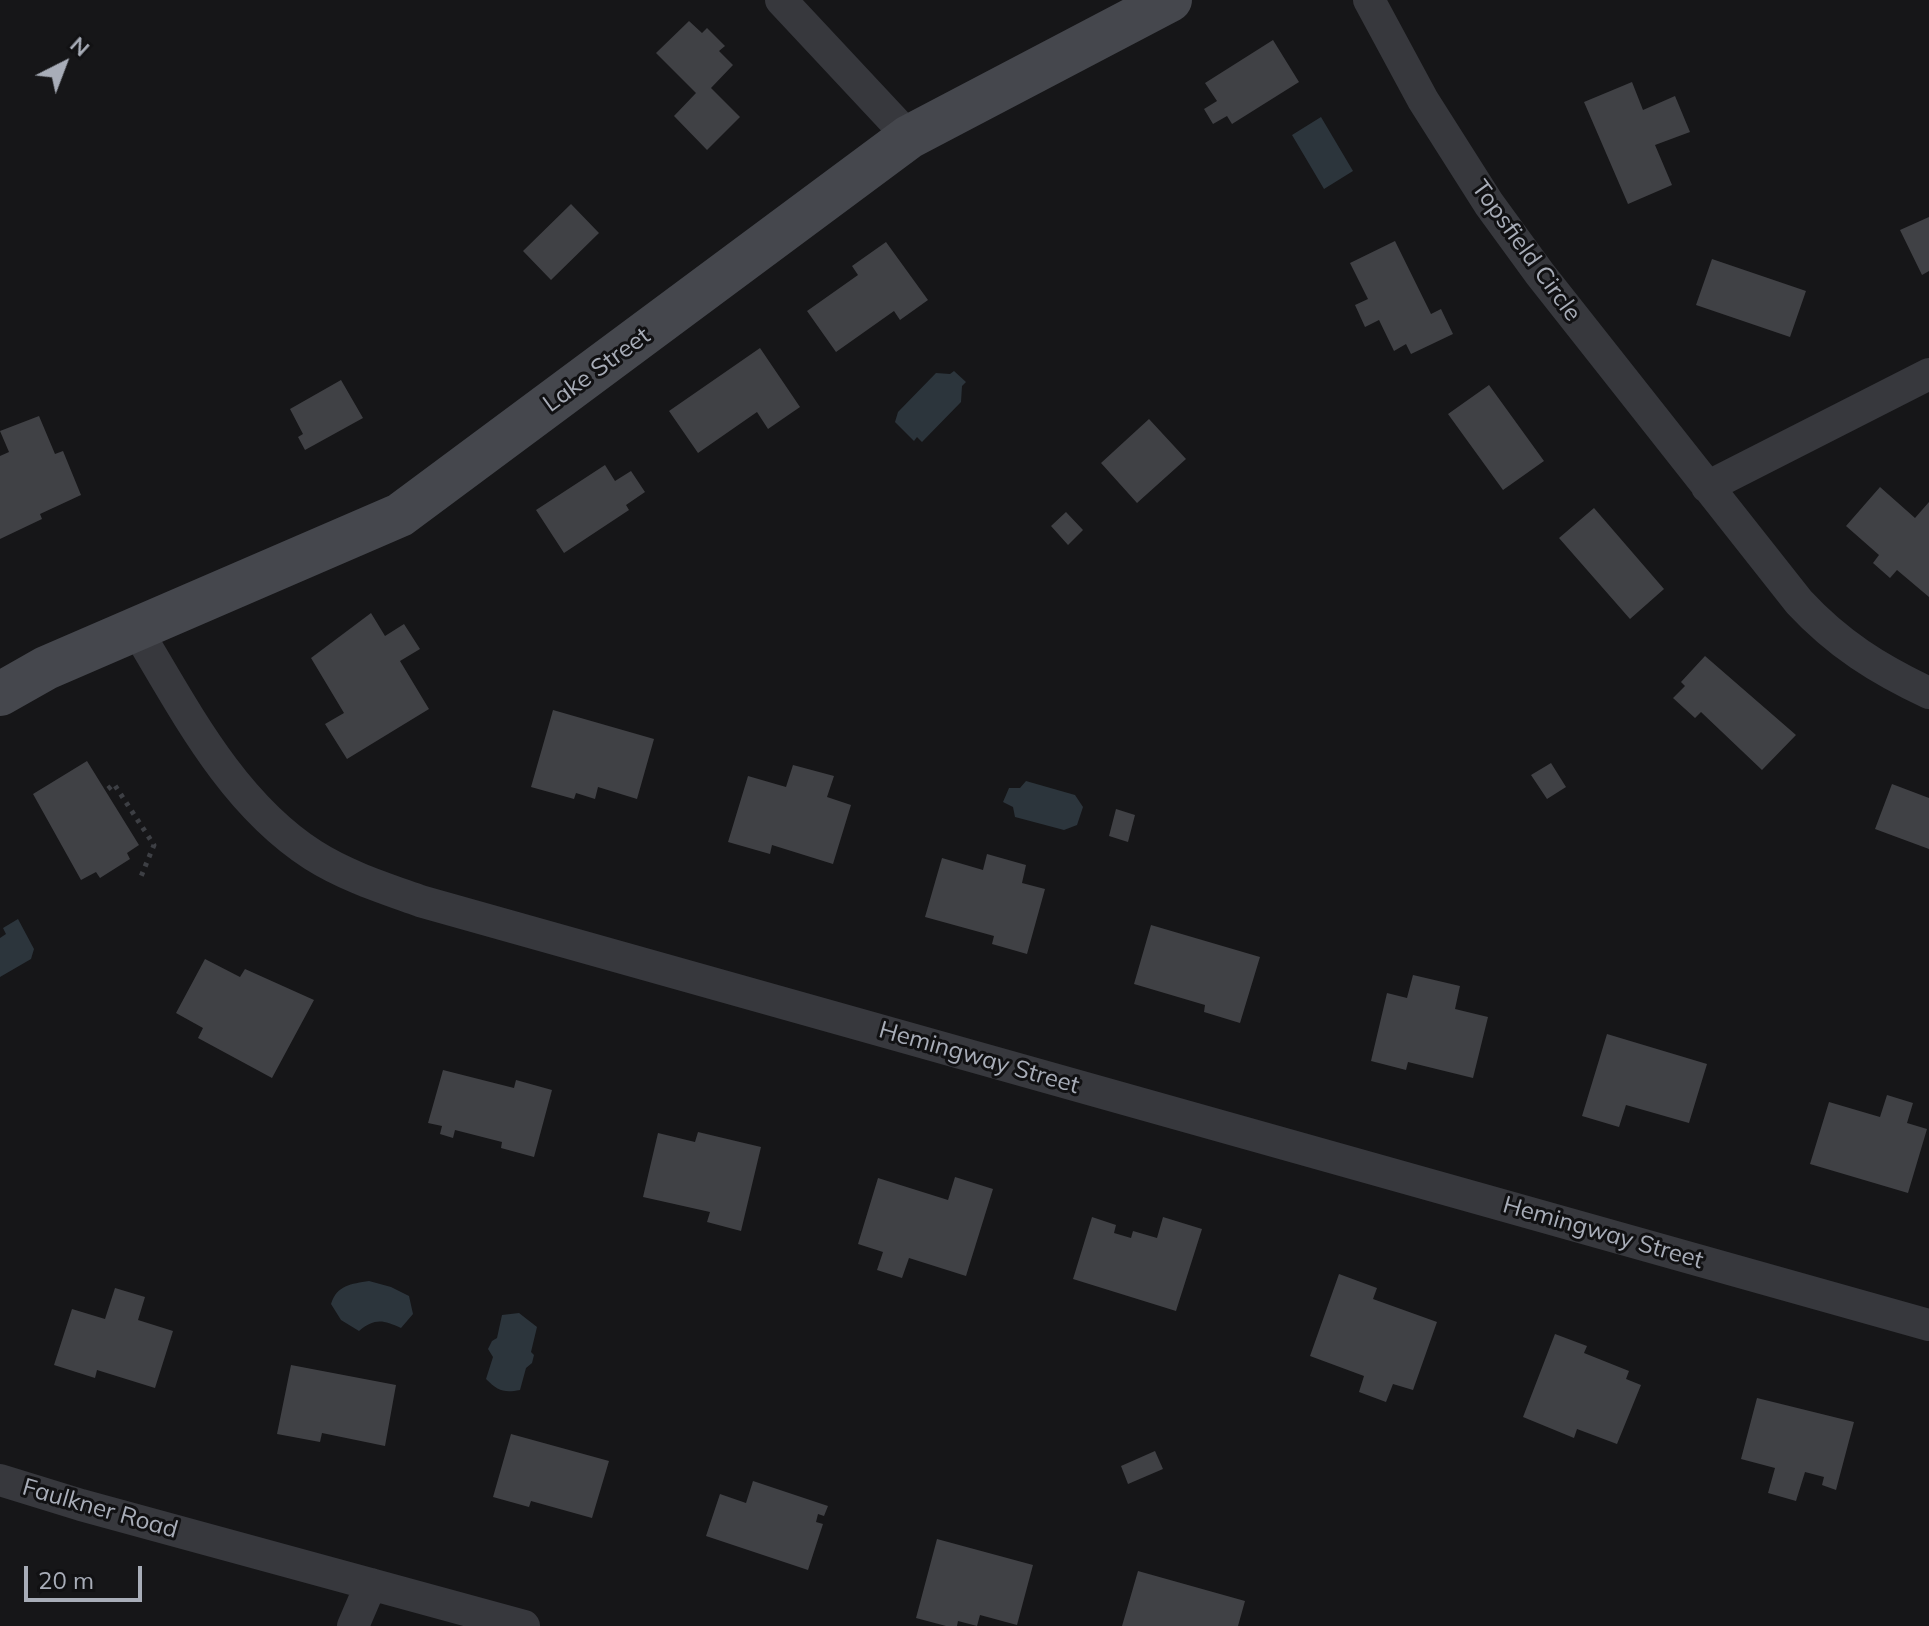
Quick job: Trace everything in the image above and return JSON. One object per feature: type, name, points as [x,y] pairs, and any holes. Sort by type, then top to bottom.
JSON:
[{"type":"main road","name":"Lake Street","points":[[0,694],[46,668],[400,515],[909,137],[1170,0]]},
{"type":"street","points":[[781,0],[909,137]]},
{"type":"street","name":"Topsfield Circle","points":[[1369,0],[1423,100],[1489,204],[1540,274],[1804,608],[1838,640],[1881,670],[1929,693]]},
{"type":"street","points":[[1707,487],[1929,374]]},
{"type":"street","name":"Hemingway Street","points":[[136,629],[198,732],[229,776],[266,815],[312,854],[362,881],[436,905],[1929,1325]]},
{"type":"street","name":"Faulkner Road","points":[[0,1480],[524,1626]]},
{"type":"street","points":[[353,1626],[371,1584]]},
{"type":"path","points":[[108,789],[114,784],[154,845],[140,879]]},
{"type":"shaded area","points":[[1321,117],[1353,171],[1324,189],[1292,135]]},
{"type":"shaded area","points":[[954,371],[966,382],[962,386],[961,402],[922,442],[917,437],[914,441],[895,422],[898,412],[936,373],[950,374]]},
{"type":"shaded area","points":[[1026,781],[1075,795],[1083,807],[1077,825],[1064,830],[1015,817],[1013,807],[1003,802],[1009,788],[1020,788]]},
{"type":"shaded area","points":[[18,919],[34,949],[31,959],[0,977],[0,938],[6,934],[3,928]]},
{"type":"shaded area","points":[[369,1281],[409,1296],[413,1314],[401,1328],[379,1322],[359,1331],[341,1320],[331,1304],[337,1293],[351,1285]]},
{"type":"shaded area","points":[[519,1313],[537,1327],[531,1352],[534,1355],[532,1363],[526,1368],[520,1390],[505,1391],[486,1379],[493,1357],[488,1349],[497,1338],[502,1315]]},
{"type":"building","points":[[689,21],[702,33],[707,28],[725,46],[719,51],[733,65],[711,88],[740,117],[707,150],[674,116],[696,93],[656,53]]},
{"type":"building","points":[[1273,40],[1299,82],[1232,124],[1227,116],[1213,124],[1204,109],[1217,101],[1205,83]]},
{"type":"building","points":[[1632,82],[1643,110],[1675,96],[1690,132],[1655,145],[1672,185],[1628,204],[1584,102]]},
{"type":"building","points":[[571,204],[599,233],[551,280],[523,251]]},
{"type":"building","points":[[1929,217],[1929,271],[1922,275],[1900,230]]},
{"type":"building","points":[[1395,241],[1431,314],[1441,309],[1453,334],[1411,354],[1406,344],[1394,351],[1379,320],[1365,327],[1355,305],[1368,299],[1350,263]]},
{"type":"building","points":[[886,242],[928,300],[900,320],[894,311],[836,352],[807,311],[858,275],[852,266]]},
{"type":"building","points":[[1712,259],[1806,291],[1790,337],[1696,305]]},
{"type":"building","points":[[760,348],[800,407],[768,429],[757,412],[698,453],[669,411]]},
{"type":"building","points":[[341,380],[363,418],[305,450],[298,437],[303,434],[290,409]]},
{"type":"building","points":[[1489,385],[1544,461],[1503,490],[1448,414]]},
{"type":"building","points":[[39,416],[55,454],[63,451],[81,495],[40,514],[42,519],[0,539],[0,456],[9,452],[0,431]]},
{"type":"building","points":[[1149,419],[1186,459],[1137,503],[1101,463]]},
{"type":"building","points":[[605,465],[615,481],[631,471],[645,492],[626,505],[629,510],[564,553],[536,510]]},
{"type":"building","points":[[1880,487],[1915,518],[1929,502],[1929,597],[1897,570],[1890,578],[1873,563],[1879,555],[1846,526]]},
{"type":"building","points":[[1594,508],[1664,589],[1630,619],[1559,538]]},
{"type":"building","points":[[1066,512],[1083,530],[1068,545],[1051,526]]},
{"type":"building","points":[[371,613],[385,636],[404,624],[420,649],[400,661],[429,709],[347,759],[325,724],[344,713],[311,658]]},
{"type":"building","points":[[1705,656],[1796,735],[1762,770],[1701,712],[1695,718],[1673,698],[1685,686],[1681,682]]},
{"type":"building","points":[[553,710],[654,739],[637,799],[598,787],[595,799],[576,793],[574,799],[531,787]]},
{"type":"building","points":[[87,761],[139,845],[127,853],[130,859],[100,878],[96,872],[81,880],[33,794]]},
{"type":"building","points":[[1551,763],[1566,787],[1547,799],[1531,775]]},
{"type":"building","points":[[793,765],[834,776],[827,797],[851,805],[833,864],[772,845],[770,854],[728,842],[748,776],[786,787]]},
{"type":"building","points":[[1892,784],[1929,798],[1929,849],[1875,829]]},
{"type":"building","points":[[1116,809],[1135,815],[1128,842],[1109,836]]},
{"type":"building","points":[[987,854],[1026,865],[1022,883],[1045,889],[1027,954],[992,944],[994,936],[925,917],[942,858],[983,870]]},
{"type":"building","points":[[1151,925],[1260,957],[1240,1023],[1204,1012],[1205,1005],[1134,984]]},
{"type":"building","points":[[205,959],[240,977],[245,969],[314,1000],[272,1078],[198,1038],[203,1028],[176,1013]]},
{"type":"building","points":[[1413,975],[1460,986],[1455,1009],[1488,1017],[1473,1078],[1408,1062],[1406,1070],[1371,1061],[1387,993],[1407,998]]},
{"type":"building","points":[[1607,1034],[1707,1064],[1689,1123],[1626,1105],[1619,1127],[1582,1116]]},
{"type":"building","points":[[443,1070],[514,1088],[516,1080],[552,1090],[534,1157],[501,1148],[502,1142],[455,1130],[453,1138],[440,1134],[442,1126],[428,1123]]},
{"type":"building","points":[[1887,1095],[1913,1103],[1907,1123],[1927,1129],[1908,1193],[1810,1164],[1829,1102],[1880,1117]]},
{"type":"building","points":[[698,1132],[761,1147],[741,1231],[707,1222],[710,1212],[643,1197],[658,1133],[695,1142]]},
{"type":"building","points":[[955,1177],[993,1189],[966,1276],[909,1258],[902,1278],[877,1270],[883,1252],[858,1244],[878,1178],[948,1200]]},
{"type":"building","points":[[1092,1217],[1116,1225],[1114,1233],[1131,1238],[1133,1231],[1157,1238],[1163,1217],[1202,1229],[1176,1311],[1073,1279]]},
{"type":"building","points":[[1339,1274],[1377,1288],[1373,1299],[1437,1322],[1413,1390],[1393,1384],[1386,1402],[1359,1392],[1364,1376],[1310,1356]]},
{"type":"building","points":[[115,1288],[145,1297],[138,1320],[173,1331],[155,1388],[97,1370],[95,1378],[54,1365],[72,1309],[105,1319]]},
{"type":"building","points":[[1555,1334],[1587,1346],[1584,1353],[1629,1371],[1626,1379],[1641,1385],[1617,1444],[1577,1429],[1574,1438],[1523,1417]]},
{"type":"building","points":[[291,1365],[396,1385],[385,1446],[322,1433],[320,1442],[277,1434]]},
{"type":"building","points":[[1757,1398],[1854,1422],[1836,1490],[1822,1485],[1824,1477],[1805,1472],[1796,1501],[1768,1493],[1775,1468],[1741,1459]]},
{"type":"building","points":[[511,1434],[609,1461],[592,1518],[531,1501],[529,1507],[493,1497]]},
{"type":"building","points":[[1155,1451],[1163,1469],[1128,1484],[1121,1466]]},
{"type":"building","points":[[753,1481],[828,1506],[824,1516],[818,1514],[816,1522],[823,1524],[808,1570],[706,1536],[720,1494],[746,1503]]},
{"type":"building","points":[[937,1539],[1033,1565],[1017,1625],[980,1615],[977,1626],[958,1621],[957,1626],[946,1626],[916,1618]]},
{"type":"building","points":[[1138,1571],[1245,1601],[1238,1626],[1122,1626]]}]
